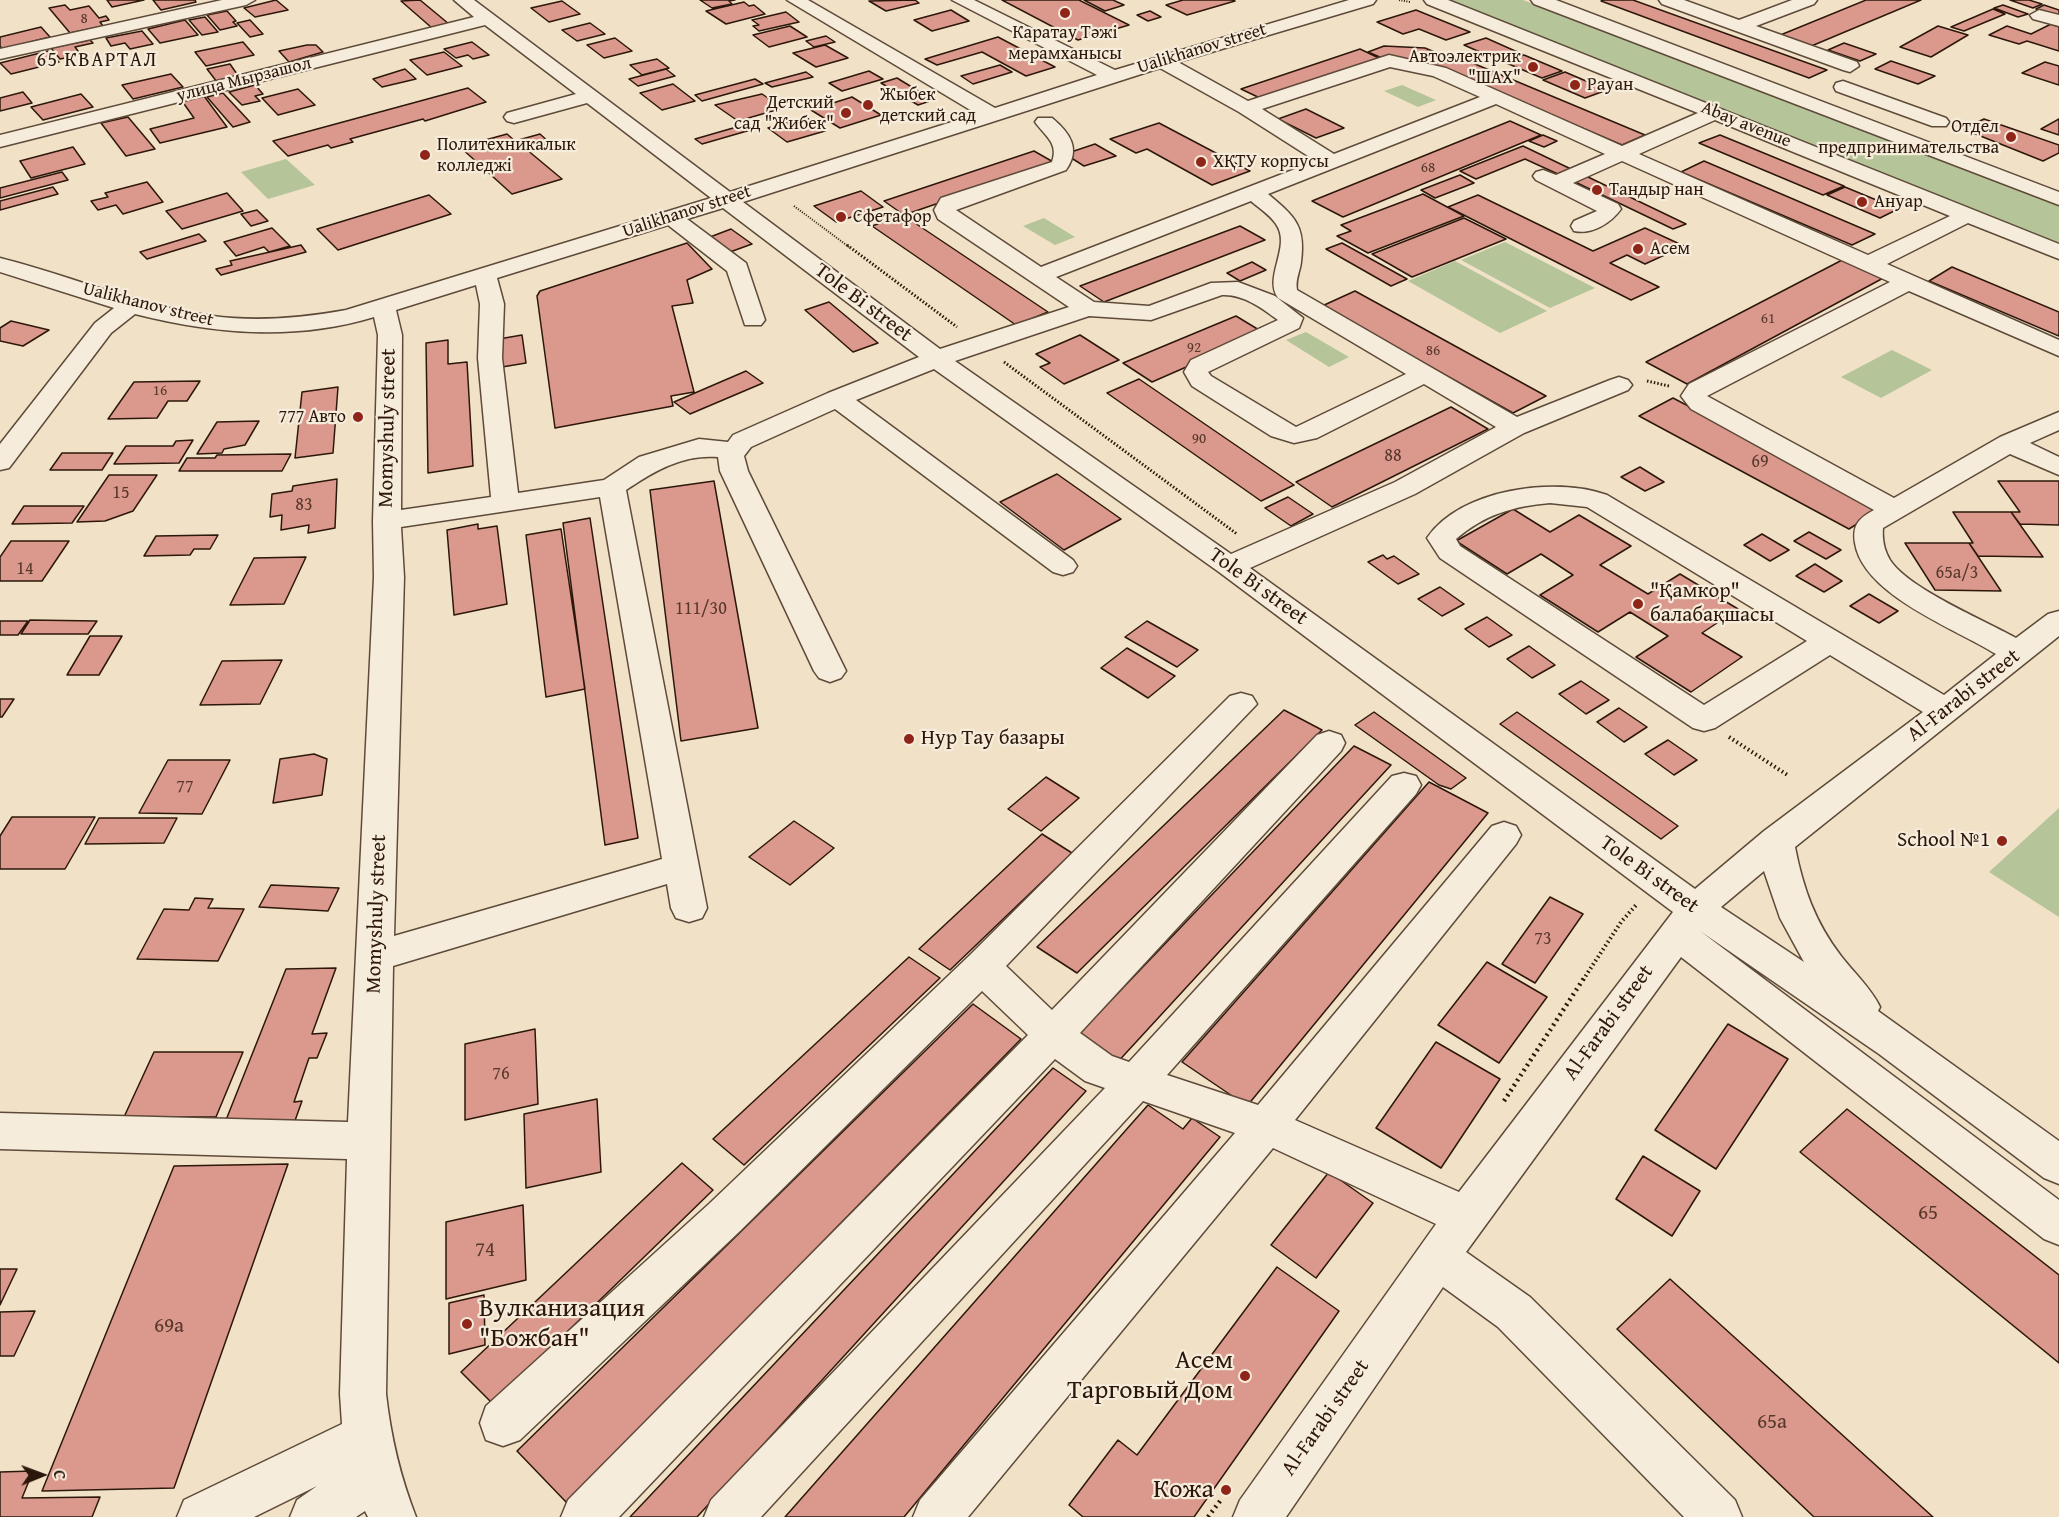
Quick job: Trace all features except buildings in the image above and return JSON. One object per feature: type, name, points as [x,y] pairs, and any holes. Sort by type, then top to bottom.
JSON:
[{"type":"street","points":[[0,54],[246,0]]},
{"type":"street","name":"Tole Bi street","points":[[463,0],[726,200],[928,364],[1229,566],[1686,921],[1893,1042],[2059,1165]]},
{"type":"street","points":[[795,0],[994,116]]},
{"type":"street","points":[[961,0],[1113,76]]},
{"type":"street","name":"Ualikhanov street","points":[[0,265],[133,304],[212,323],[249,326],[312,323],[384,308],[994,116],[1113,76],[1367,0]]},
{"type":"street","name":"Abay avenue","points":[[1433,0],[2059,252]]},
{"type":"street","points":[[1540,0],[1786,92],[1809,93],[2059,199]]},
{"type":"street","points":[[1668,0],[1850,66],[1836,81]]},
{"type":"street","points":[[1742,25],[1808,0]]},
{"type":"street","points":[[2039,15],[2059,21]]},
{"type":"street","name":"улица Мырзашол","points":[[0,141],[488,19]]},
{"type":"street","points":[[1162,61],[1246,108],[1331,161]]},
{"type":"street","points":[[1246,108],[1389,62],[1439,72],[2059,349]]},
{"type":"street","points":[[1809,93],[1836,81],[1867,76]]},
{"type":"street","points":[[1836,81],[1939,122]]},
{"type":"street","points":[[514,117],[588,97]]},
{"type":"street","points":[[1039,276],[1495,98]]},
{"type":"street","points":[[1582,226],[1604,216],[1610,209],[1549,178],[1621,155],[1715,113]]},
{"type":"street","points":[[1046,122],[1059,134],[1063,142],[1064,155],[1059,166],[949,203],[945,210],[946,214],[1088,309]]},
{"type":"street","points":[[2030,188],[2059,174]]},
{"type":"street","points":[[1255,193],[1287,222],[1291,235],[1290,262],[1276,298]]},
{"type":"street","points":[[1868,264],[1968,215]]},
{"type":"street","points":[[671,217],[738,268],[753,320]]},
{"type":"street","points":[[485,276],[492,304],[490,358],[505,504]]},
{"type":"street","points":[[1896,511],[1700,404],[1694,396],[1698,389],[1908,282]]},
{"type":"street","points":[[830,671],[734,471],[731,456],[733,450],[742,441],[837,398],[978,343],[1088,309],[1151,313],[1219,288],[1231,287],[1276,298],[1424,375],[1515,427]]},
{"type":"street","points":[[1276,298],[1291,318],[1291,323],[1200,365],[1196,372],[1201,381],[1280,430],[1294,435],[1308,432],[1424,375]]},
{"type":"street","points":[[0,462],[103,328],[133,304]]},
{"type":"street","name":"Momyshuly street","points":[[378,1476],[363,1394],[368,1141],[389,577],[387,521],[390,334],[384,308]]},
{"type":"street","points":[[1229,566],[1405,488],[1515,427],[1619,384]]},
{"type":"street","points":[[837,398],[1062,567]]},
{"type":"street","points":[[2018,653],[1889,577],[1874,556],[1866,539],[1870,524],[1896,511],[2009,443],[2059,420]]},
{"type":"street","points":[[2009,443],[2059,467]]},
{"type":"street","points":[[387,521],[612,488],[648,463],[689,450],[699,447],[733,450]]},
{"type":"street","points":[[612,488],[689,908]]},
{"type":"street","points":[[1830,641],[1704,720],[1450,552],[1441,538],[1448,528],[1499,502],[1574,494],[1587,496],[1830,641],[1944,710]]},
{"type":"street","name":"Al-Farabi street","points":[[1257,1517],[1465,1218],[1686,921],[1725,881],[2059,621]]},
{"type":"street","points":[[503,1424],[725,1217],[982,967],[1241,704]]},
{"type":"street","points":[[585,1517],[1053,1035],[1329,743]]},
{"type":"street","points":[[728,1517],[1136,1082],[1404,785]]},
{"type":"street","points":[[937,1517],[1266,1126],[1504,835]]},
{"type":"street","points":[[1776,840],[1785,887],[1807,934],[1837,982],[1893,1042]]},
{"type":"street","points":[[376,956],[680,867]]},
{"type":"street","points":[[1686,921],[2059,1226]]},
{"type":"street","points":[[982,967],[1053,1035],[1099,1069],[1266,1126],[1439,1203],[1465,1218]]},
{"type":"street","points":[[0,1131],[368,1141]]},
{"type":"street","points":[[1438,1258],[1514,1312],[1718,1517]]},
{"type":"street","points":[[201,1517],[378,1476]]},
{"type":"street","points":[[314,1517],[378,1476]]},
{"type":"path","points":[[1619,384],[1639,380],[1663,383],[1694,396]]},
{"type":"path","points":[[1704,720],[1789,776]]},
{"type":"green space","points":[[1435,0],[1523,0],[2059,205],[2059,248]]},
{"type":"green space","points":[[1402,85],[1436,100],[1418,107],[1384,91]]},
{"type":"green space","points":[[286,159],[315,185],[268,199],[241,172]]},
{"type":"green space","points":[[1044,218],[1075,237],[1055,245],[1023,226]]},
{"type":"green space","points":[[1505,242],[1595,288],[1550,308],[1461,260]]},
{"type":"green space","points":[[1455,261],[1547,311],[1500,333],[1408,281]]},
{"type":"green space","points":[[1306,332],[1349,357],[1329,367],[1286,340]]},
{"type":"green space","points":[[1892,350],[1932,370],[1881,398],[1841,377]]},
{"type":"green space","points":[[2059,808],[2059,917],[1989,872]]},
{"type":"place","name":"Каратау Тәжі мерамханысы","points":[[1065,13]]},
{"type":"place","name":"Автоэлектрик \"ШАХ\"","points":[[1533,67]]},
{"type":"place","name":"Рауан","points":[[1575,85]]},
{"type":"place","name":"Жыбек детский сад","points":[[868,105]]},
{"type":"place","name":"Детский сад \"Жибек\"","points":[[846,113]]},
{"type":"place","name":"Отдел предпринимательства","points":[[2011,137]]},
{"type":"place","name":"Политехникалык колледжі","points":[[425,155]]},
{"type":"place","name":"ХҚТУ корпусы","points":[[1201,162]]},
{"type":"place","name":"Тандыр нан","points":[[1597,190]]},
{"type":"place","name":"Ануар","points":[[1862,202]]},
{"type":"place","name":"Сфетафор","points":[[841,217]]},
{"type":"place","name":"Асем","points":[[1638,249]]},
{"type":"place","name":"777 Авто","points":[[358,417]]},
{"type":"place","name":"\"Қамкор\" балабақшасы","points":[[1638,604]]},
{"type":"place","name":"Нур Тау базары","points":[[909,739]]},
{"type":"place","name":"School №1","points":[[2002,841]]},
{"type":"place","name":"Вулканизация \"Божбан\"","points":[[467,1324]]},
{"type":"place","name":"Асем Тарговый Дом","points":[[1245,1376]]},
{"type":"place","name":"Кожа","points":[[1226,1490]]},
{"type":"district","name":"65 КВАРТАЛ","points":[[97,61]]}]
